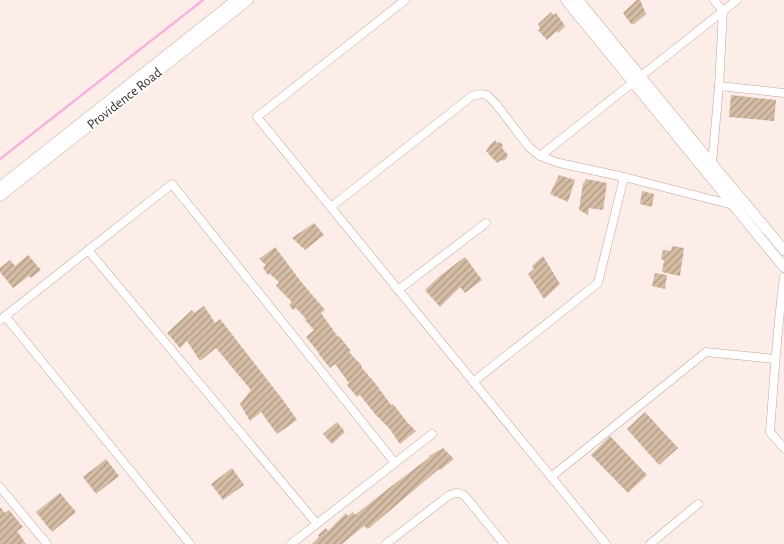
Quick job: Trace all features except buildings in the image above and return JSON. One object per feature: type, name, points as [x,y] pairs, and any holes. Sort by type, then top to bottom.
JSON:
[{"type":"street","name":"Providence Road","points":[[0,187],[236,0]]},
{"type":"street","name":"Providence Road","points":[[0,196],[248,0]]},
{"type":"street","points":[[405,0],[257,117],[606,544]]},
{"type":"street","points":[[566,0],[712,164],[784,250]]},
{"type":"street","points":[[578,0],[734,206],[784,267]]},
{"type":"street","points":[[712,164],[720,86],[723,11],[714,0]]},
{"type":"street","points":[[540,156],[737,0]]},
{"type":"street","points":[[720,86],[784,92]]},
{"type":"street","points":[[331,207],[472,96],[480,94],[487,95],[496,104],[530,147],[540,156],[559,163],[624,177],[734,206]]},
{"type":"street","points":[[474,382],[598,282],[624,177]]},
{"type":"street","points":[[190,544],[2,318],[172,184],[395,463]]},
{"type":"street","points":[[398,290],[486,222]]},
{"type":"street","points":[[88,250],[317,524]]},
{"type":"street","points":[[784,277],[775,359],[770,432],[781,439],[784,448]]},
{"type":"street","points":[[551,477],[706,352],[775,359]]},
{"type":"street","points":[[291,544],[432,434]]},
{"type":"street","points":[[0,487],[47,544]]},
{"type":"street","points":[[386,544],[448,496],[458,493],[465,496],[504,544]]},
{"type":"street","points":[[650,544],[698,504]]},
{"type":"waterway","points":[[0,159],[203,0]]}]
